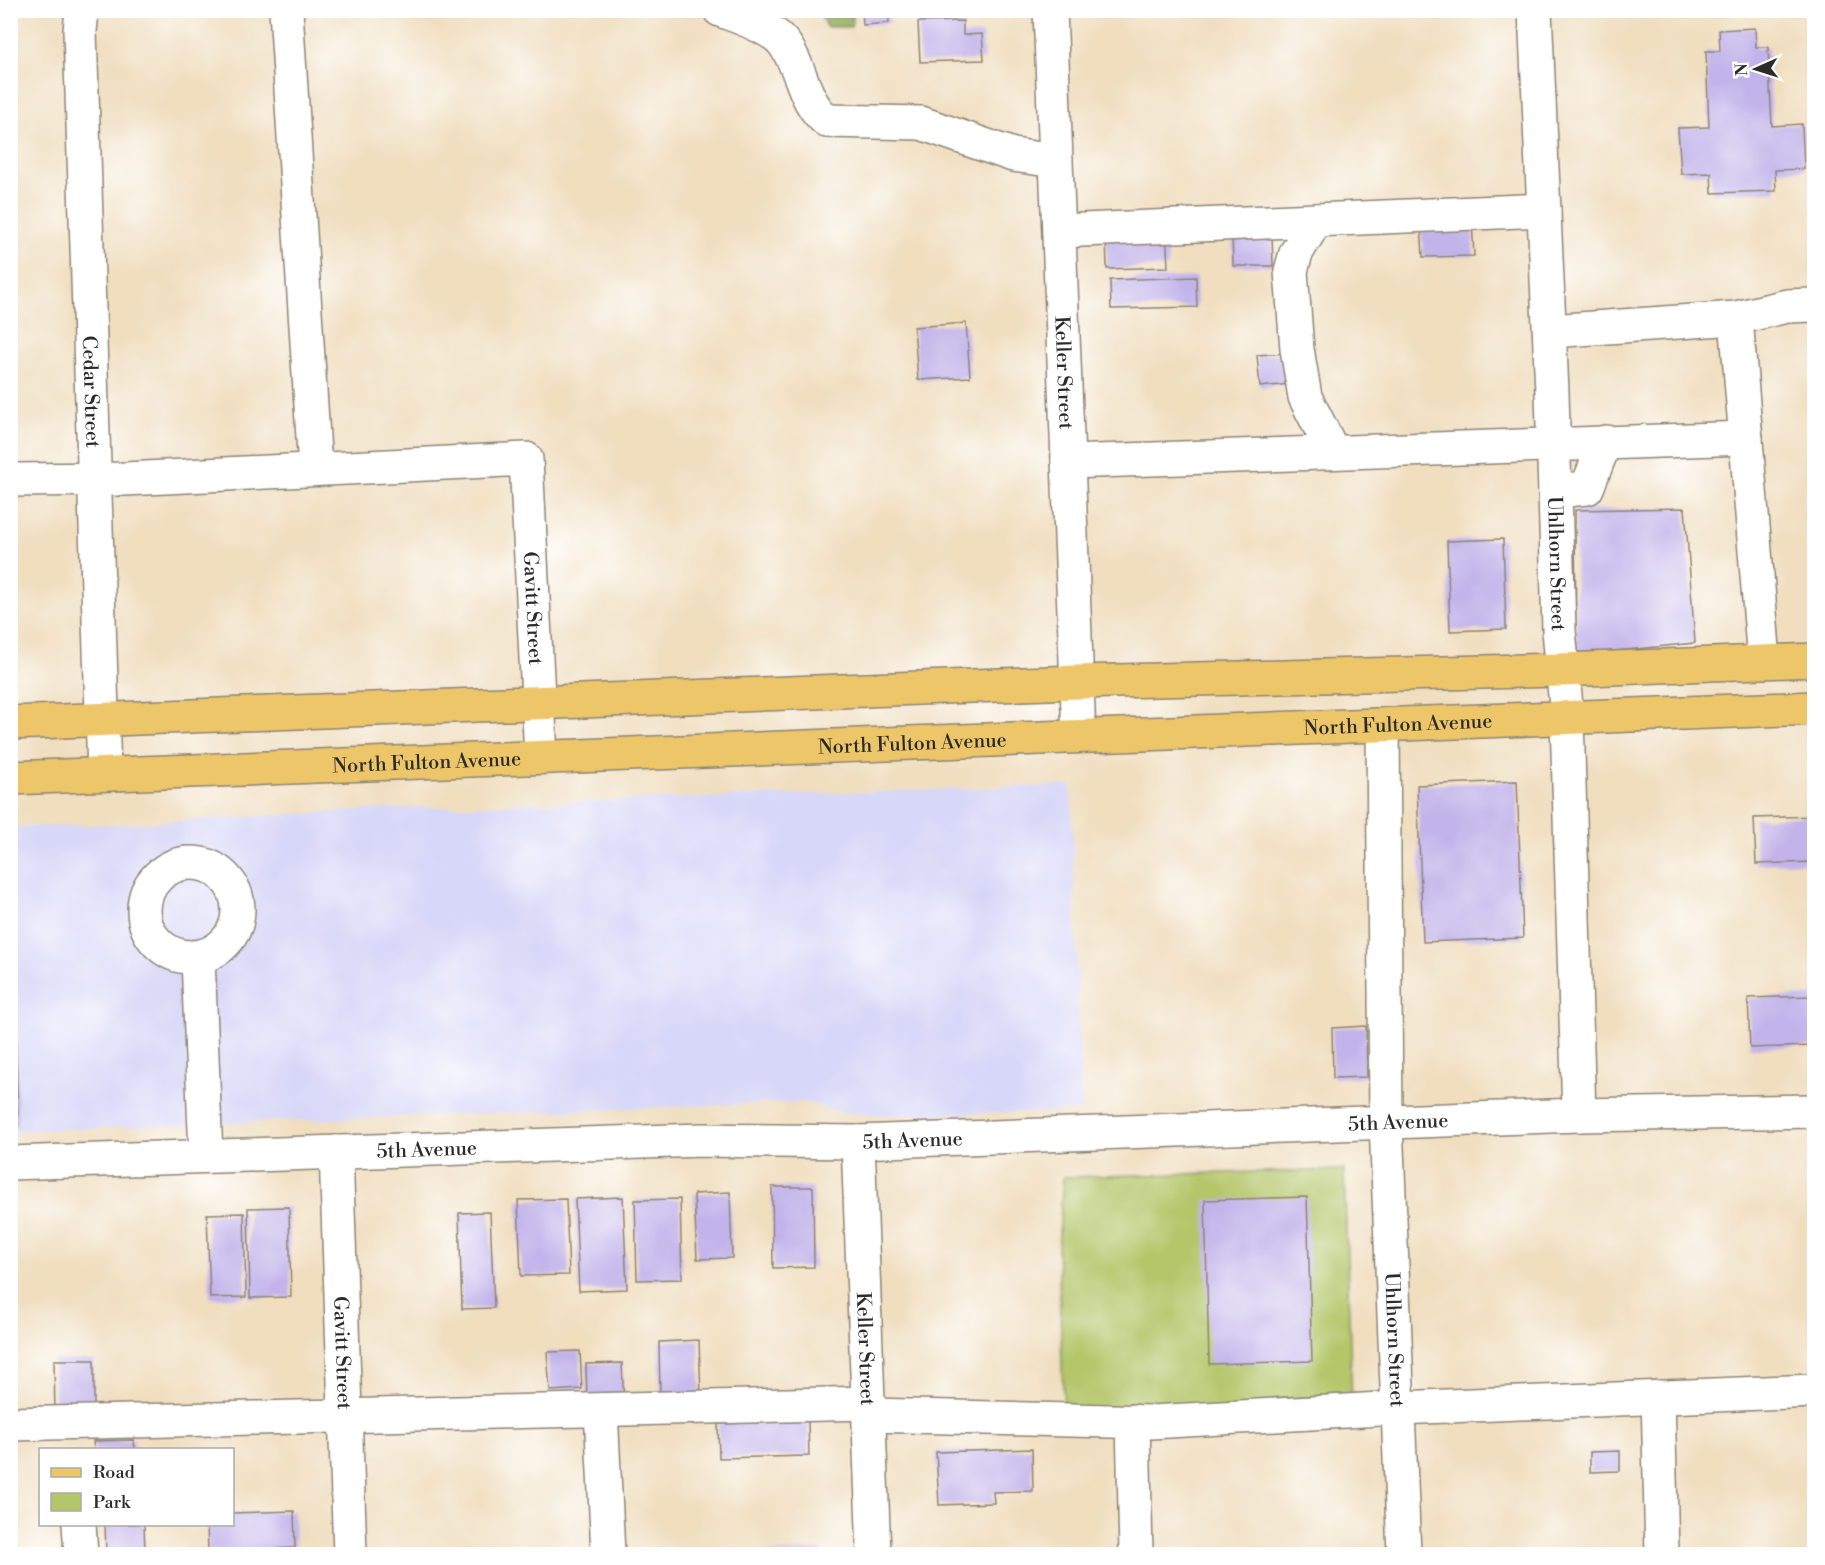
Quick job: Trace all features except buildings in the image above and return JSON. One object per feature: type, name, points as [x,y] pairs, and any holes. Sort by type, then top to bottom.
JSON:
[{"type":"main road","points":[[10,723],[1076,682],[1562,670],[1815,660]]},
{"type":"main road","name":"North Fulton Avenue","points":[[10,778],[1815,708]]},
{"type":"street","name":"Cedar Street","points":[[82,10],[80,32],[104,774]]},
{"type":"street","points":[[10,480],[125,479],[315,470],[286,10]]},
{"type":"street","points":[[720,10],[752,21],[785,43],[814,110],[827,121],[921,123],[1013,155],[1055,161]]},
{"type":"street","name":"Keller Street","points":[[1050,10],[1079,736]]},
{"type":"street","name":"Uhlhorn Street","points":[[1535,10],[1550,331],[1562,670],[1567,718],[1579,1115]]},
{"type":"street","points":[[1059,231],[1544,210]]},
{"type":"street","points":[[1316,220],[1296,253],[1291,272],[1297,349],[1305,397],[1333,452]]},
{"type":"street","points":[[1550,331],[1736,318],[1786,306],[1815,305]]},
{"type":"street","points":[[1736,318],[1764,661]]},
{"type":"street","points":[[1068,462],[1746,438]]},
{"type":"street","points":[[1555,490],[1587,488],[1605,442]]},
{"type":"street","name":"Gavitt Street","points":[[315,470],[526,459],[540,758]]},
{"type":"street","name":"Uhlhorn Street","points":[[1383,726],[1386,1123],[1404,1554]]},
{"type":"street","points":[[198,957],[206,1156]]},
{"type":"street","name":"5th Avenue","points":[[10,1163],[702,1140],[858,1142],[1579,1115],[1815,1111]]},
{"type":"street","name":"Keller Street","points":[[858,1142],[874,1554]]},
{"type":"street","name":"Gavitt Street","points":[[336,1152],[351,1554]]},
{"type":"street","points":[[10,1424],[75,1436],[345,1417],[601,1410],[869,1409],[1133,1421],[1815,1391]]},
{"type":"street","points":[[1658,1397],[1662,1554]]},
{"type":"street","points":[[601,1410],[608,1554]]},
{"type":"street","points":[[1133,1421],[1136,1554]]},
{"type":"street","points":[[79,1526],[81,1554]]},
{"type":"shaded area","points":[[1071,785],[1082,1111],[892,1115],[845,1113],[803,1102],[11,1131],[10,827],[130,824],[379,809]]},
{"type":"green space","points":[[820,11],[854,11],[851,27],[826,27]]},
{"type":"green space","points":[[1344,1170],[1352,1403],[1064,1419],[1058,1250],[1063,1177]]}]
